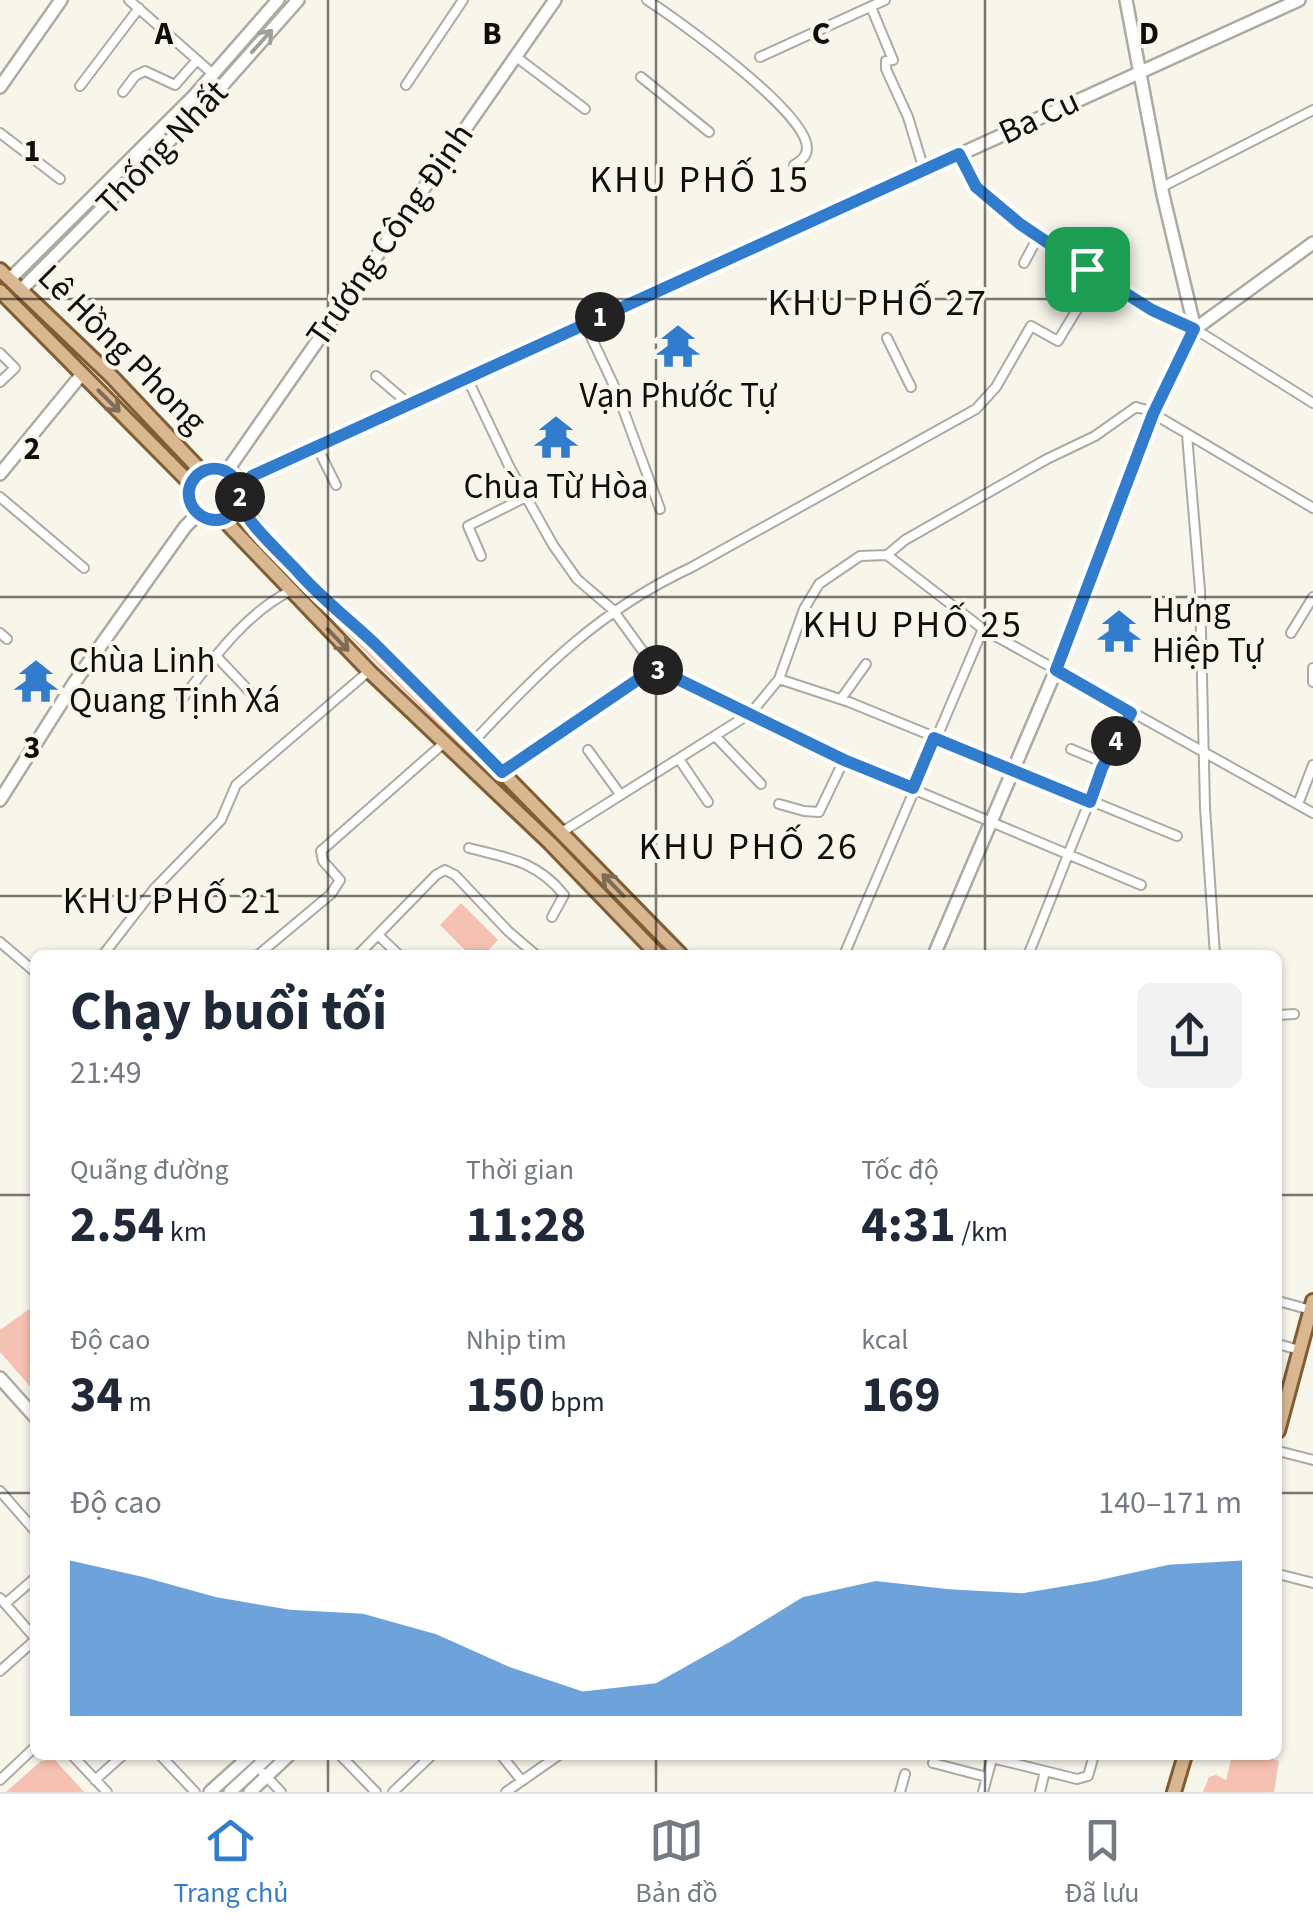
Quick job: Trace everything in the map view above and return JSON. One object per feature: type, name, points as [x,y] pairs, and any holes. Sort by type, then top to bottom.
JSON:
[{"type":"main road","name":"Trương Công Định","points":[[226,472],[555,0]]},
{"type":"main road","points":[[1126,0],[1194,329]]},
{"type":"main road","name":"Ba Cu","points":[[240,497],[252,476],[1298,0]]},
{"type":"main road","points":[[0,87],[59,1]]},
{"type":"main road","name":"Thống Nhất","points":[[2,282],[289,1]]},
{"type":"main road","name":"Thống Nhất","points":[[22,290],[139,174],[289,1]]},
{"type":"main road","points":[[126,163],[139,174]]},
{"type":"main road","points":[[936,950],[1056,670],[1153,414],[1194,329],[1313,244]]},
{"type":"main road","name":"Lê Hồng Phong","points":[[2,282],[22,290],[202,472]]},
{"type":"main road","name":"Lê Hồng Phong","points":[[2,282],[11,302],[191,484]]},
{"type":"main road","points":[[0,313],[22,290]]},
{"type":"main road","points":[[0,474],[82,374]]},
{"type":"main road","points":[[240,497],[236,509],[222,519],[206,518],[198,514],[190,500],[191,484],[210,469],[226,472],[238,484],[247,515],[306,580],[676,950]]},
{"type":"main road","points":[[0,800],[88,664],[198,514]]},
{"type":"main road","points":[[222,519],[369,671],[550,844],[653,950]]},
{"type":"main road","points":[[550,844],[562,832]]},
{"type":"main road","points":[[1282,1416],[1312,1305]]},
{"type":"main road","points":[[0,1378],[30,1411]]},
{"type":"main road","points":[[0,1400],[11,1390]]},
{"type":"main road","points":[[210,1792],[248,1760]]},
{"type":"main road","points":[[230,1792],[249,1760]]},
{"type":"main road","points":[[250,1792],[284,1760]]},
{"type":"main road","points":[[1174,1792],[1183,1760]]},
{"type":"street","points":[[129,0],[213,74]]},
{"type":"street","points":[[406,85],[463,0]]},
{"type":"street","points":[[647,0],[688,28],[782,108],[808,149],[794,165]]},
{"type":"street","points":[[760,57],[885,0]]},
{"type":"street","points":[[871,7],[893,60],[886,61],[886,69],[908,117],[924,170]]},
{"type":"street","points":[[80,86],[139,8]]},
{"type":"street","points":[[515,56],[585,110]]},
{"type":"street","points":[[123,92],[134,76],[145,71],[175,85],[197,60]]},
{"type":"street","points":[[641,78],[709,132]]},
{"type":"street","points":[[1162,187],[1313,110]]},
{"type":"street","points":[[0,133],[60,180]]},
{"type":"street","points":[[959,154],[976,187],[1038,237],[1152,310],[1194,329],[1313,402]]},
{"type":"street","points":[[1024,263],[1038,237]]},
{"type":"street","points":[[472,742],[544,667],[646,588],[692,567],[962,419],[996,388],[1032,326],[1058,341],[1097,276]]},
{"type":"street","points":[[585,324],[616,390],[660,509]]},
{"type":"street","points":[[888,338],[911,387]]},
{"type":"street","points":[[0,353],[15,368],[0,382]]},
{"type":"street","points":[[376,376],[410,405]]},
{"type":"street","points":[[468,378],[553,545],[577,579],[613,610],[655,668],[844,760],[1141,884]]},
{"type":"street","points":[[562,832],[752,713],[779,679],[804,609],[818,584],[860,556],[887,555],[905,540],[1095,436],[1129,409],[1142,407],[1313,508]]},
{"type":"street","points":[[1186,436],[1200,590],[1215,950]]},
{"type":"street","points":[[317,447],[336,485]]},
{"type":"street","points":[[0,496],[84,568]]},
{"type":"street","points":[[481,556],[468,526],[526,497]]},
{"type":"street","points":[[887,555],[983,628],[1313,813]]},
{"type":"street","points":[[182,699],[256,615],[290,590]]},
{"type":"street","points":[[1291,634],[1313,597]]},
{"type":"street","points":[[846,950],[983,628]]},
{"type":"street","points":[[216,656],[254,696]]},
{"type":"street","points":[[841,699],[866,664]]},
{"type":"street","points":[[502,772],[655,668]]},
{"type":"street","points":[[1313,668],[1313,682]]},
{"type":"street","points":[[107,950],[155,888],[221,820],[236,785],[369,671]]},
{"type":"street","points":[[779,679],[841,699],[1177,836]]},
{"type":"street","points":[[1030,950],[1104,763],[1131,713]]},
{"type":"street","points":[[716,738],[761,784]]},
{"type":"street","points":[[264,950],[330,894],[340,880],[323,862],[321,851],[444,743]]},
{"type":"street","points":[[1071,749],[1104,763]]},
{"type":"street","points":[[588,750],[620,794]]},
{"type":"street","points":[[679,759],[708,802]]},
{"type":"street","points":[[779,804],[819,812],[844,760]]},
{"type":"street","points":[[1298,804],[1313,765]]},
{"type":"street","points":[[468,848],[540,870],[564,895],[552,917]]},
{"type":"street","points":[[363,950],[436,875],[447,870],[531,950]]},
{"type":"street","points":[[378,935],[394,950]]},
{"type":"street","points":[[0,942],[30,968]]},
{"type":"street","points":[[1282,1015],[1294,1014]]},
{"type":"street","points":[[1282,1301],[1312,1305]]},
{"type":"street","points":[[1282,1345],[1299,1350]]},
{"type":"street","points":[[1282,1452],[1313,1460]]},
{"type":"street","points":[[0,1491],[30,1526]]},
{"type":"street","points":[[1282,1575],[1313,1583]]},
{"type":"street","points":[[30,1582],[3,1601],[30,1633]]},
{"type":"street","points":[[0,1671],[30,1644]]},
{"type":"street","points":[[0,1780],[30,1752]]},
{"type":"street","points":[[77,1760],[107,1792]]},
{"type":"street","points":[[95,1780],[117,1760]]},
{"type":"street","points":[[165,1760],[195,1792]]},
{"type":"street","points":[[252,1760],[281,1792]]},
{"type":"street","points":[[345,1760],[376,1792]]},
{"type":"street","points":[[393,1792],[424,1760]]},
{"type":"street","points":[[505,1760],[522,1781]]},
{"type":"street","points":[[506,1792],[552,1760]]},
{"type":"street","points":[[983,1792],[992,1760]]},
{"type":"street","points":[[1007,1760],[1082,1778],[1088,1776],[1093,1760]]},
{"type":"street","points":[[932,1763],[987,1777]]},
{"type":"street","points":[[1040,1792],[1045,1771]]},
{"type":"street","points":[[900,1792],[905,1774]]},
{"type":"shaded area","points":[[245,525],[552,834],[546,833],[244,530]]},
{"type":"shaded area","points":[[461,903],[498,940],[489,950],[465,950],[440,925]]},
{"type":"shaded area","points":[[30,1309],[30,1386],[0,1352],[0,1330]]},
{"type":"shaded area","points":[[55,1760],[84,1792],[6,1792],[41,1761]]},
{"type":"shaded area","points":[[1231,1760],[1279,1761],[1274,1792],[1203,1792],[1209,1777],[1216,1775],[1226,1780]]},
{"type":"place","name":"Vạn Phước Tự","points":[[678,346]]},
{"type":"place","name":"Chùa Từ Hòa","points":[[556,437]]},
{"type":"place","name":"Hưng Hiệp Tự","points":[[1119,631]]},
{"type":"place","name":"Chùa Linh Quang Tịnh Xá","points":[[36,681]]},
{"type":"district","name":"KHU PHỐ 15","points":[[700,180]]},
{"type":"district","name":"KHU PHỐ 27","points":[[878,303]]},
{"type":"district","name":"KHU PHỐ 25","points":[[913,625]]},
{"type":"district","name":"KHU PHỐ 26","points":[[749,847]]},
{"type":"district","name":"KHU PHỐ 21","points":[[173,901]]},
{"type":"route","points":[[1087,269],[1020,224],[976,187],[959,154],[252,476],[240,492],[236,509],[222,519],[198,514],[190,500],[191,484],[202,472],[219,469],[234,476],[240,492],[240,501],[247,515],[306,580],[502,772],[655,668],[844,760],[913,788],[934,738],[1090,802],[1102,768],[1131,713],[1056,670],[1153,414],[1194,329],[1152,310],[1087,269]]}]
